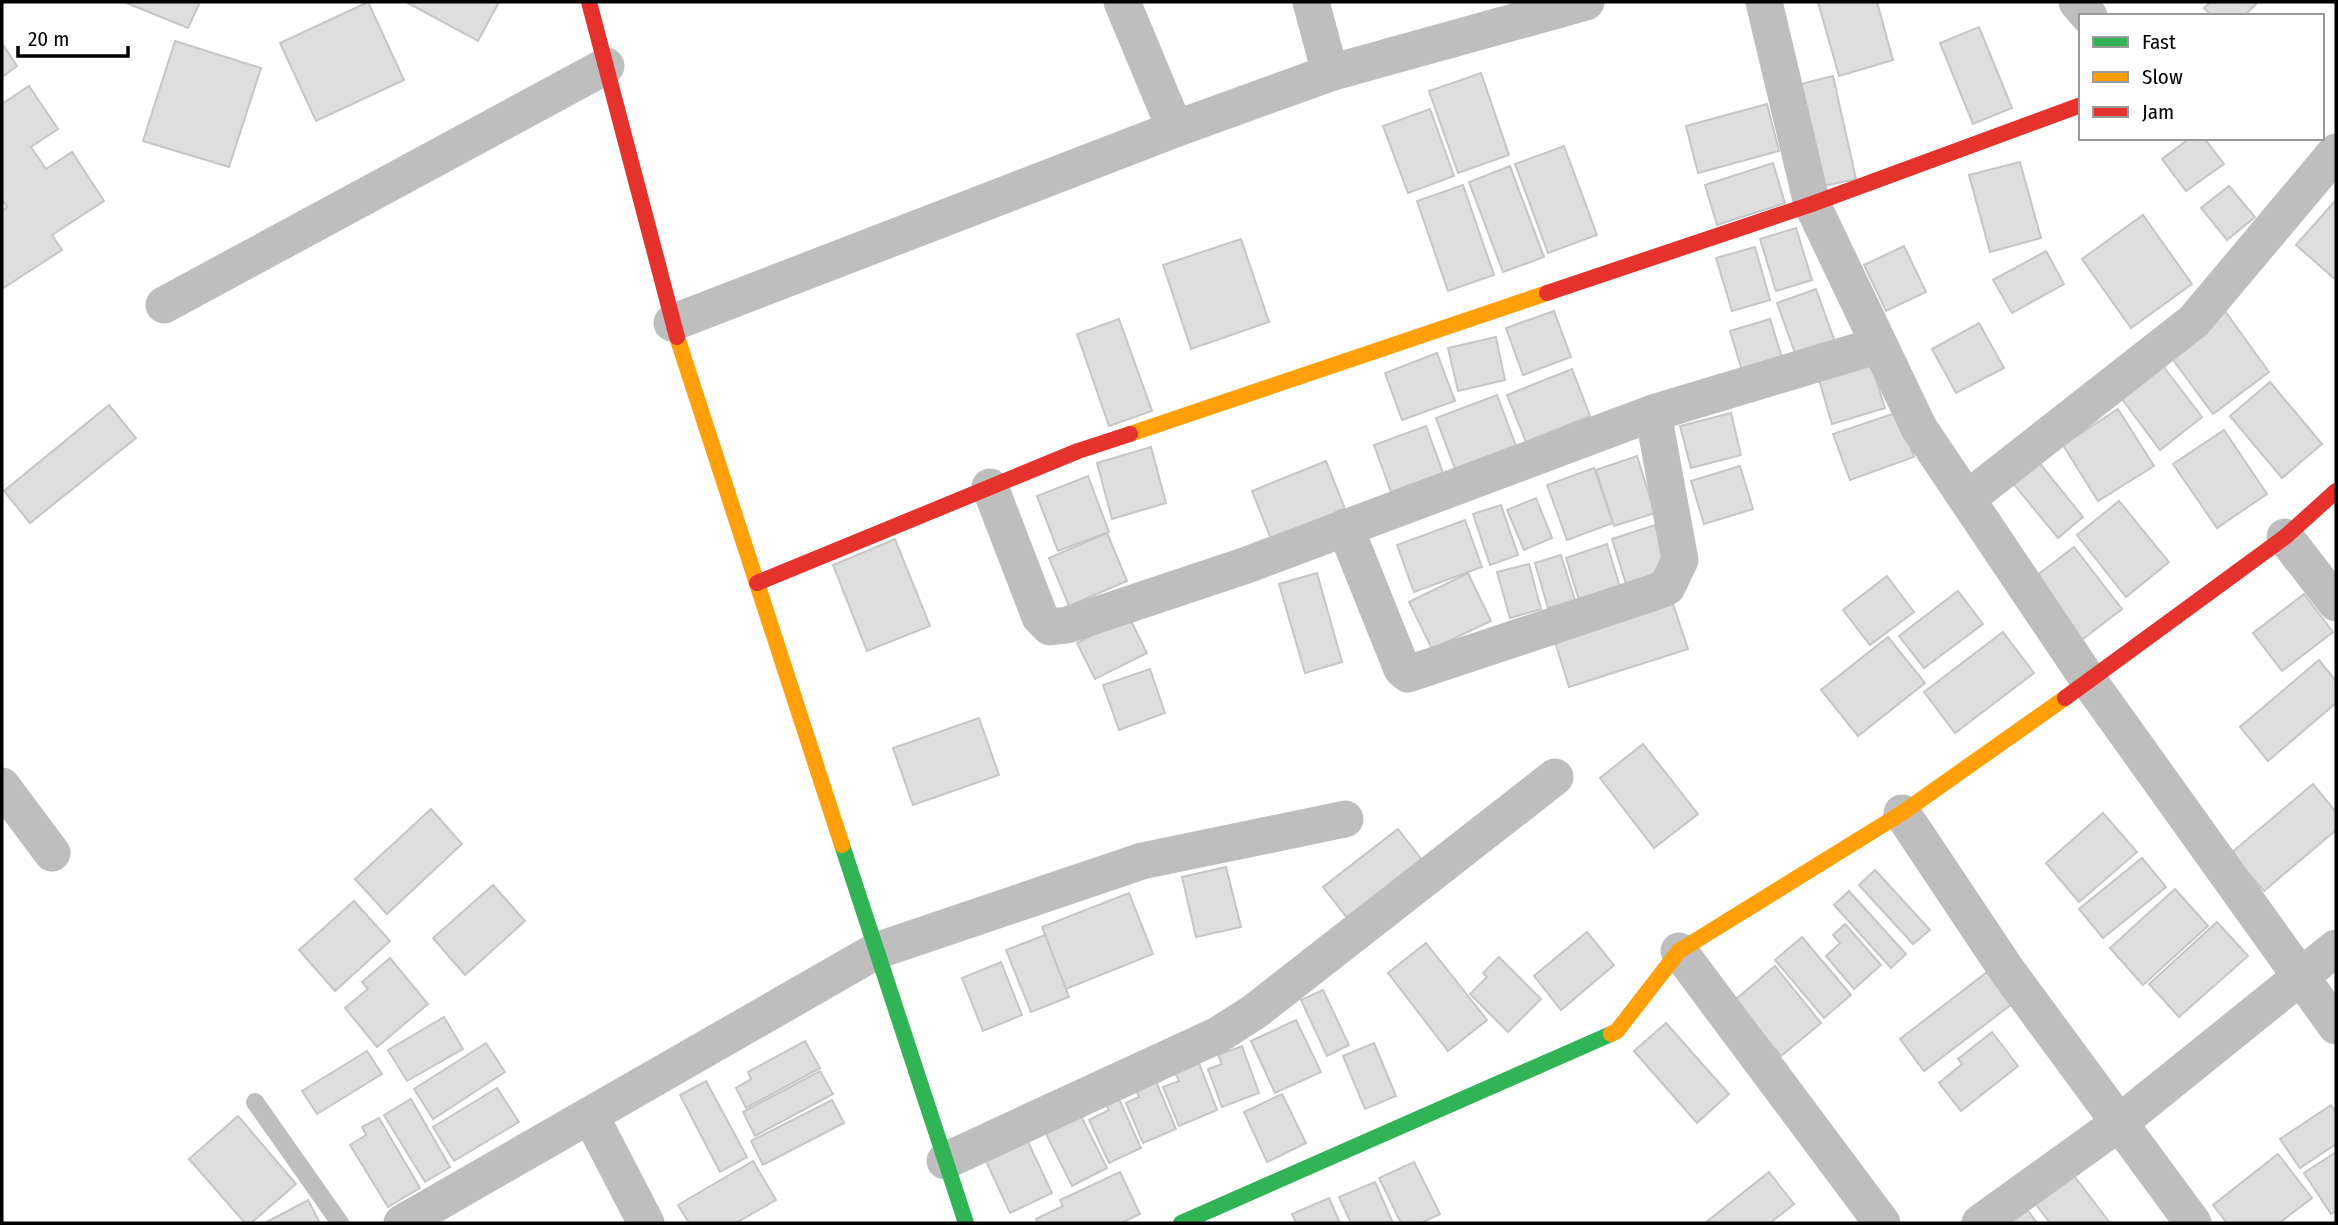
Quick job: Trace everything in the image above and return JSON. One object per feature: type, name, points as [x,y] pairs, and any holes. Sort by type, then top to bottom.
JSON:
[{"type":"street","points":[[589,2],[672,323],[966,1223]]},
{"type":"street","points":[[1122,2],[1175,129]]},
{"type":"street","points":[[1311,2],[1330,74]]},
{"type":"street","points":[[672,323],[1175,129],[1330,74],[1543,8],[1586,2]]},
{"type":"street","points":[[1764,2],[1812,204],[1919,428],[2089,681],[2336,1026]]},
{"type":"street","points":[[164,305],[606,66]]},
{"type":"street","points":[[757,583],[1077,451],[1812,204],[2079,106]]},
{"type":"street","points":[[1967,499],[2194,321],[2336,152]]},
{"type":"street","points":[[990,487],[1040,617],[1051,627],[1067,625],[1244,566],[1653,413],[1879,345]]},
{"type":"street","points":[[1345,527],[1402,669],[1408,674],[1656,592],[1667,587],[1680,560],[1653,413]]},
{"type":"street","points":[[1181,1223],[1617,1031],[1679,951],[1902,813],[2089,681],[2285,537],[2336,491]]},
{"type":"street","points":[[2285,537],[2336,603]]},
{"type":"street","points":[[945,1161],[1219,1035],[1254,1012],[1555,777]]},
{"type":"street","points":[[2,786],[52,853]]},
{"type":"street","points":[[1902,813],[2006,969],[2193,1223]]},
{"type":"street","points":[[402,1223],[876,951],[1142,861],[1345,819]]},
{"type":"street","points":[[1980,1223],[2119,1123],[2336,948]]},
{"type":"street","points":[[1679,951],[1882,1223]]},
{"type":"street","points":[[590,1115],[646,1223]]},
{"type":"lane","points":[[255,1102],[340,1223]]},
{"type":"building","points":[[124,2],[200,2],[188,28]]},
{"type":"building","points":[[368,2],[404,80],[316,121],[280,43]]},
{"type":"building","points":[[406,2],[499,2],[478,41]]},
{"type":"building","points":[[1818,2],[1877,2],[1893,60],[1839,76]]},
{"type":"building","points":[[2211,2],[2258,2],[2246,14],[2210,14],[2204,8]]},
{"type":"building","points":[[1979,27],[2012,108],[1973,124],[1940,43]]},
{"type":"building","points":[[175,41],[261,68],[229,167],[143,141]]},
{"type":"building","points":[[2,43],[17,66],[2,77]]},
{"type":"building","points":[[1481,73],[1509,155],[1458,173],[1429,91]]},
{"type":"building","points":[[1833,76],[1856,179],[1819,187],[1797,85]]},
{"type":"building","points":[[29,86],[58,129],[31,147],[46,169],[72,152],[104,201],[52,235],[62,250],[2,289],[2,211],[7,207],[2,199],[2,104]]},
{"type":"building","points":[[1767,104],[1779,151],[1698,173],[1686,126]]},
{"type":"building","points":[[1430,109],[1454,176],[1408,193],[1383,126]]},
{"type":"building","points":[[2187,140],[2206,140],[2224,164],[2186,191],[2162,159]]},
{"type":"building","points":[[1564,146],[1597,235],[1548,253],[1515,164]]},
{"type":"building","points":[[2020,162],[2041,238],[1990,252],[1969,175]]},
{"type":"building","points":[[1773,163],[1785,203],[1717,225],[1705,185]]},
{"type":"building","points":[[1510,166],[1544,257],[1503,272],[1469,182]]},
{"type":"building","points":[[1463,185],[1494,275],[1448,291],[1417,201]]},
{"type":"building","points":[[2229,186],[2255,217],[2227,240],[2201,208]]},
{"type":"building","points":[[2336,202],[2336,280],[2296,245]]},
{"type":"building","points":[[2143,215],[2192,284],[2131,328],[2082,259]]},
{"type":"building","points":[[1796,228],[1812,280],[1776,291],[1760,239]]},
{"type":"building","points":[[1241,239],[1269,322],[1191,349],[1163,265]]},
{"type":"building","points":[[1904,246],[1926,292],[1886,311],[1864,265]]},
{"type":"building","points":[[1755,247],[1770,300],[1732,311],[1716,258]]},
{"type":"building","points":[[2046,251],[2064,284],[2012,313],[1993,280]]},
{"type":"building","points":[[1816,289],[1835,342],[1796,356],[1777,303]]},
{"type":"building","points":[[1554,311],[1571,357],[1523,375],[1506,328]]},
{"type":"building","points":[[2225,311],[2269,372],[2213,414],[2168,353]]},
{"type":"building","points":[[1119,319],[1152,411],[1109,426],[1077,334]]},
{"type":"building","points":[[1770,319],[1784,364],[1744,377],[1730,331]]},
{"type":"building","points":[[1979,323],[2004,368],[1956,393],[1932,349]]},
{"type":"building","points":[[1496,337],[1505,380],[1458,391],[1448,348]]},
{"type":"building","points":[[1437,353],[1455,401],[1402,420],[1385,373]]},
{"type":"building","points":[[1871,364],[1885,408],[1832,424],[1819,380]]},
{"type":"building","points":[[2163,366],[2202,417],[2160,450],[2122,399]]},
{"type":"building","points":[[1572,369],[1590,416],[1526,442],[1507,395]]},
{"type":"building","points":[[2270,382],[2322,444],[2282,478],[2230,416]]},
{"type":"building","points":[[1497,395],[1516,446],[1455,469],[1436,418]]},
{"type":"building","points":[[109,405],[136,438],[30,523],[4,491]]},
{"type":"building","points":[[2118,409],[2154,466],[2098,501],[2063,445]]},
{"type":"building","points":[[1898,412],[1914,457],[1850,480],[1833,434]]},
{"type":"building","points":[[1731,413],[1741,455],[1691,468],[1680,426]]},
{"type":"building","points":[[1426,426],[1443,473],[1391,492],[1374,445]]},
{"type":"building","points":[[2224,430],[2267,494],[2217,528],[2173,464]]},
{"type":"building","points":[[1151,447],[1166,503],[1112,519],[1097,463]]},
{"type":"building","points":[[1637,456],[1655,513],[1614,526],[1596,470]]},
{"type":"building","points":[[2037,460],[2083,517],[2058,538],[2011,481]]},
{"type":"building","points":[[1326,461],[1345,509],[1271,539],[1252,491]]},
{"type":"building","points":[[1740,466],[1753,509],[1704,524],[1691,481]]},
{"type":"building","points":[[1594,468],[1613,523],[1567,540],[1547,485]]},
{"type":"building","points":[[1088,476],[1109,532],[1058,551],[1037,496]]},
{"type":"building","points":[[1536,498],[1552,538],[1524,550],[1507,510]]},
{"type":"building","points":[[2119,501],[2169,562],[2126,597],[2077,535]]},
{"type":"building","points":[[1501,505],[1518,555],[1490,565],[1473,514]]},
{"type":"building","points":[[1465,520],[1482,567],[1414,592],[1397,545]]},
{"type":"building","points":[[1655,525],[1669,570],[1626,584],[1612,539]]},
{"type":"building","points":[[1107,533],[1127,581],[1069,606],[1049,558]]},
{"type":"building","points":[[895,539],[930,626],[867,651],[833,565]]},
{"type":"building","points":[[1607,544],[1620,587],[1579,600],[1566,558]]},
{"type":"building","points":[[2074,547],[2122,609],[2079,642],[2031,580]]},
{"type":"building","points":[[1561,555],[1575,600],[1548,608],[1535,563]]},
{"type":"building","points":[[1529,564],[1541,609],[1510,618],[1497,572]]},
{"type":"building","points":[[1317,573],[1342,662],[1305,673],[1279,584]]},
{"type":"building","points":[[1468,573],[1491,621],[1432,649],[1409,602]]},
{"type":"building","points":[[1887,576],[1914,612],[1870,645],[1843,610]]},
{"type":"building","points":[[1958,591],[1983,624],[1924,668],[1899,636]]},
{"type":"building","points":[[2304,594],[2333,632],[2282,671],[2253,633]]},
{"type":"building","points":[[1673,604],[1688,649],[1569,687],[1555,642]]},
{"type":"building","points":[[1129,617],[1147,653],[1095,679],[1077,643]]},
{"type":"building","points":[[2003,632],[2034,673],[1955,733],[1924,692]]},
{"type":"building","points":[[1888,637],[1925,683],[1858,736],[1821,690]]},
{"type":"building","points":[[2319,660],[2336,681],[2336,703],[2268,761],[2240,727]]},
{"type":"building","points":[[1150,669],[1165,713],[1119,730],[1103,685]]},
{"type":"building","points":[[979,718],[999,775],[913,805],[893,748]]},
{"type":"building","points":[[1643,744],[1698,814],[1654,848],[1600,778]]},
{"type":"building","points":[[2313,784],[2336,812],[2336,830],[2264,891],[2231,853]]},
{"type":"building","points":[[431,809],[462,844],[387,914],[355,879]]},
{"type":"building","points":[[2103,813],[2137,852],[2079,902],[2046,863]]},
{"type":"building","points":[[1398,829],[1427,866],[1352,924],[1323,887]]},
{"type":"building","points":[[2142,858],[2166,887],[2103,938],[2079,909]]},
{"type":"building","points":[[1226,867],[1241,927],[1196,937],[1182,877]]},
{"type":"building","points":[[1875,870],[1930,930],[1913,944],[1859,885]]},
{"type":"building","points":[[493,885],[525,921],[465,975],[433,938]]},
{"type":"building","points":[[2175,889],[2208,926],[2143,985],[2110,948]]},
{"type":"building","points":[[1849,891],[1906,954],[1891,968],[1834,905]]},
{"type":"building","points":[[1129,893],[1153,954],[1066,989],[1042,927]]},
{"type":"building","points":[[354,901],[390,941],[335,991],[299,950]]},
{"type":"building","points":[[2217,922],[2248,956],[2179,1017],[2149,984]]},
{"type":"building","points":[[1845,924],[1881,965],[1854,989],[1826,956],[1840,943],[1833,935]]},
{"type":"building","points":[[1587,932],[1614,965],[1561,1010],[1534,976]]},
{"type":"building","points":[[1045,935],[1069,997],[1031,1012],[1006,950]]},
{"type":"building","points":[[1802,937],[1851,995],[1824,1018],[1775,960]]},
{"type":"building","points":[[1426,943],[1487,1020],[1448,1051],[1388,973]]},
{"type":"building","points":[[1499,957],[1541,999],[1508,1032],[1470,994],[1487,977],[1483,973]]},
{"type":"building","points":[[390,958],[428,1004],[377,1047],[345,1008],[368,989],[362,982]]},
{"type":"building","points":[[1001,962],[1022,1015],[983,1031],[962,978]]},
{"type":"building","points":[[1775,966],[1821,1023],[1781,1056],[1735,1000]]},
{"type":"building","points":[[1991,969],[2016,1001],[1924,1071],[1900,1039]]},
{"type":"building","points":[[1323,990],[1349,1045],[1327,1056],[1301,1000]]},
{"type":"building","points":[[444,1017],[463,1049],[407,1081],[388,1050]]},
{"type":"building","points":[[1296,1020],[1321,1072],[1275,1093],[1251,1041]]},
{"type":"building","points":[[1666,1023],[1729,1094],[1697,1123],[1634,1051]]},
{"type":"building","points":[[1992,1032],[2018,1066],[1961,1111],[1939,1083],[1962,1064],[1958,1059]]},
{"type":"building","points":[[805,1041],[820,1068],[746,1108],[736,1088],[751,1079],[748,1072]]},
{"type":"building","points":[[486,1043],[505,1072],[433,1119],[414,1089]]},
{"type":"building","points":[[1374,1043],[1396,1096],[1365,1109],[1343,1056]]},
{"type":"building","points":[[1242,1046],[1259,1093],[1222,1107],[1208,1069],[1222,1064],[1218,1055]]},
{"type":"building","points":[[367,1051],[382,1074],[317,1114],[302,1091]]},
{"type":"building","points":[[1199,1063],[1217,1110],[1179,1126],[1163,1087],[1179,1081],[1175,1073]]},
{"type":"building","points":[[820,1071],[833,1094],[755,1136],[743,1112]]},
{"type":"building","points":[[1155,1079],[1176,1129],[1143,1143],[1126,1103],[1139,1097],[1135,1087]]},
{"type":"building","points":[[706,1081],[747,1157],[720,1172],[680,1095]]},
{"type":"building","points":[[497,1088],[519,1122],[454,1161],[433,1127]]},
{"type":"building","points":[[1282,1094],[1306,1143],[1267,1162],[1244,1112]]},
{"type":"building","points":[[1118,1097],[1141,1148],[1109,1163],[1089,1120],[1109,1110],[1105,1103]]},
{"type":"building","points":[[411,1099],[450,1167],[425,1182],[384,1115]]},
{"type":"building","points":[[832,1100],[844,1123],[763,1165],[751,1141]]},
{"type":"building","points":[[2331,1105],[2336,1112],[2336,1144],[2300,1168],[2280,1139]]},
{"type":"building","points":[[1079,1112],[1107,1168],[1072,1186],[1044,1130]]},
{"type":"building","points":[[238,1116],[296,1184],[251,1223],[245,1223],[189,1159]]},
{"type":"building","points":[[379,1118],[420,1188],[388,1207],[350,1145],[366,1135],[362,1127]]},
{"type":"building","points":[[1028,1142],[1052,1193],[1010,1213],[986,1161]]},
{"type":"building","points":[[2336,1152],[2336,1211],[2331,1214],[2304,1173]]},
{"type":"building","points":[[2278,1154],[2312,1198],[2279,1223],[2227,1223],[2213,1205]]},
{"type":"building","points":[[753,1161],[776,1200],[736,1223],[689,1223],[678,1205]]},
{"type":"building","points":[[1414,1162],[1440,1214],[1421,1223],[1401,1223],[1379,1178]]},
{"type":"building","points":[[1120,1172],[1140,1214],[1121,1223],[1038,1223],[1036,1219],[1063,1206],[1060,1200]]},
{"type":"building","points":[[1769,1172],[1794,1204],[1770,1223],[1705,1223]]},
{"type":"building","points":[[2072,1173],[2110,1223],[2050,1223],[2034,1202]]},
{"type":"building","points":[[1375,1182],[1393,1223],[1351,1223],[1339,1197]]},
{"type":"building","points":[[1329,1198],[1340,1223],[1296,1223],[1292,1214]]},
{"type":"building","points":[[308,1200],[320,1223],[265,1223]]},
{"type":"building","points":[[2026,1208],[2037,1223],[2006,1223]]},
{"type":"traffic: fast","points":[[842,845],[966,1223]]},
{"type":"traffic: fast","points":[[1181,1223],[1611,1034]]},
{"type":"traffic: slow","points":[[1130,434],[1547,293]]},
{"type":"traffic: slow","points":[[677,337],[842,845]]},
{"type":"traffic: slow","points":[[1611,1034],[1617,1031],[1679,951],[1902,813],[2065,698]]},
{"type":"traffic: jam","points":[[589,2],[677,337]]},
{"type":"traffic: jam","points":[[1547,293],[1812,204],[2079,106]]},
{"type":"traffic: jam","points":[[757,583],[1078,451],[1130,434]]},
{"type":"traffic: jam","points":[[2065,698],[2285,537],[2336,491]]}]
